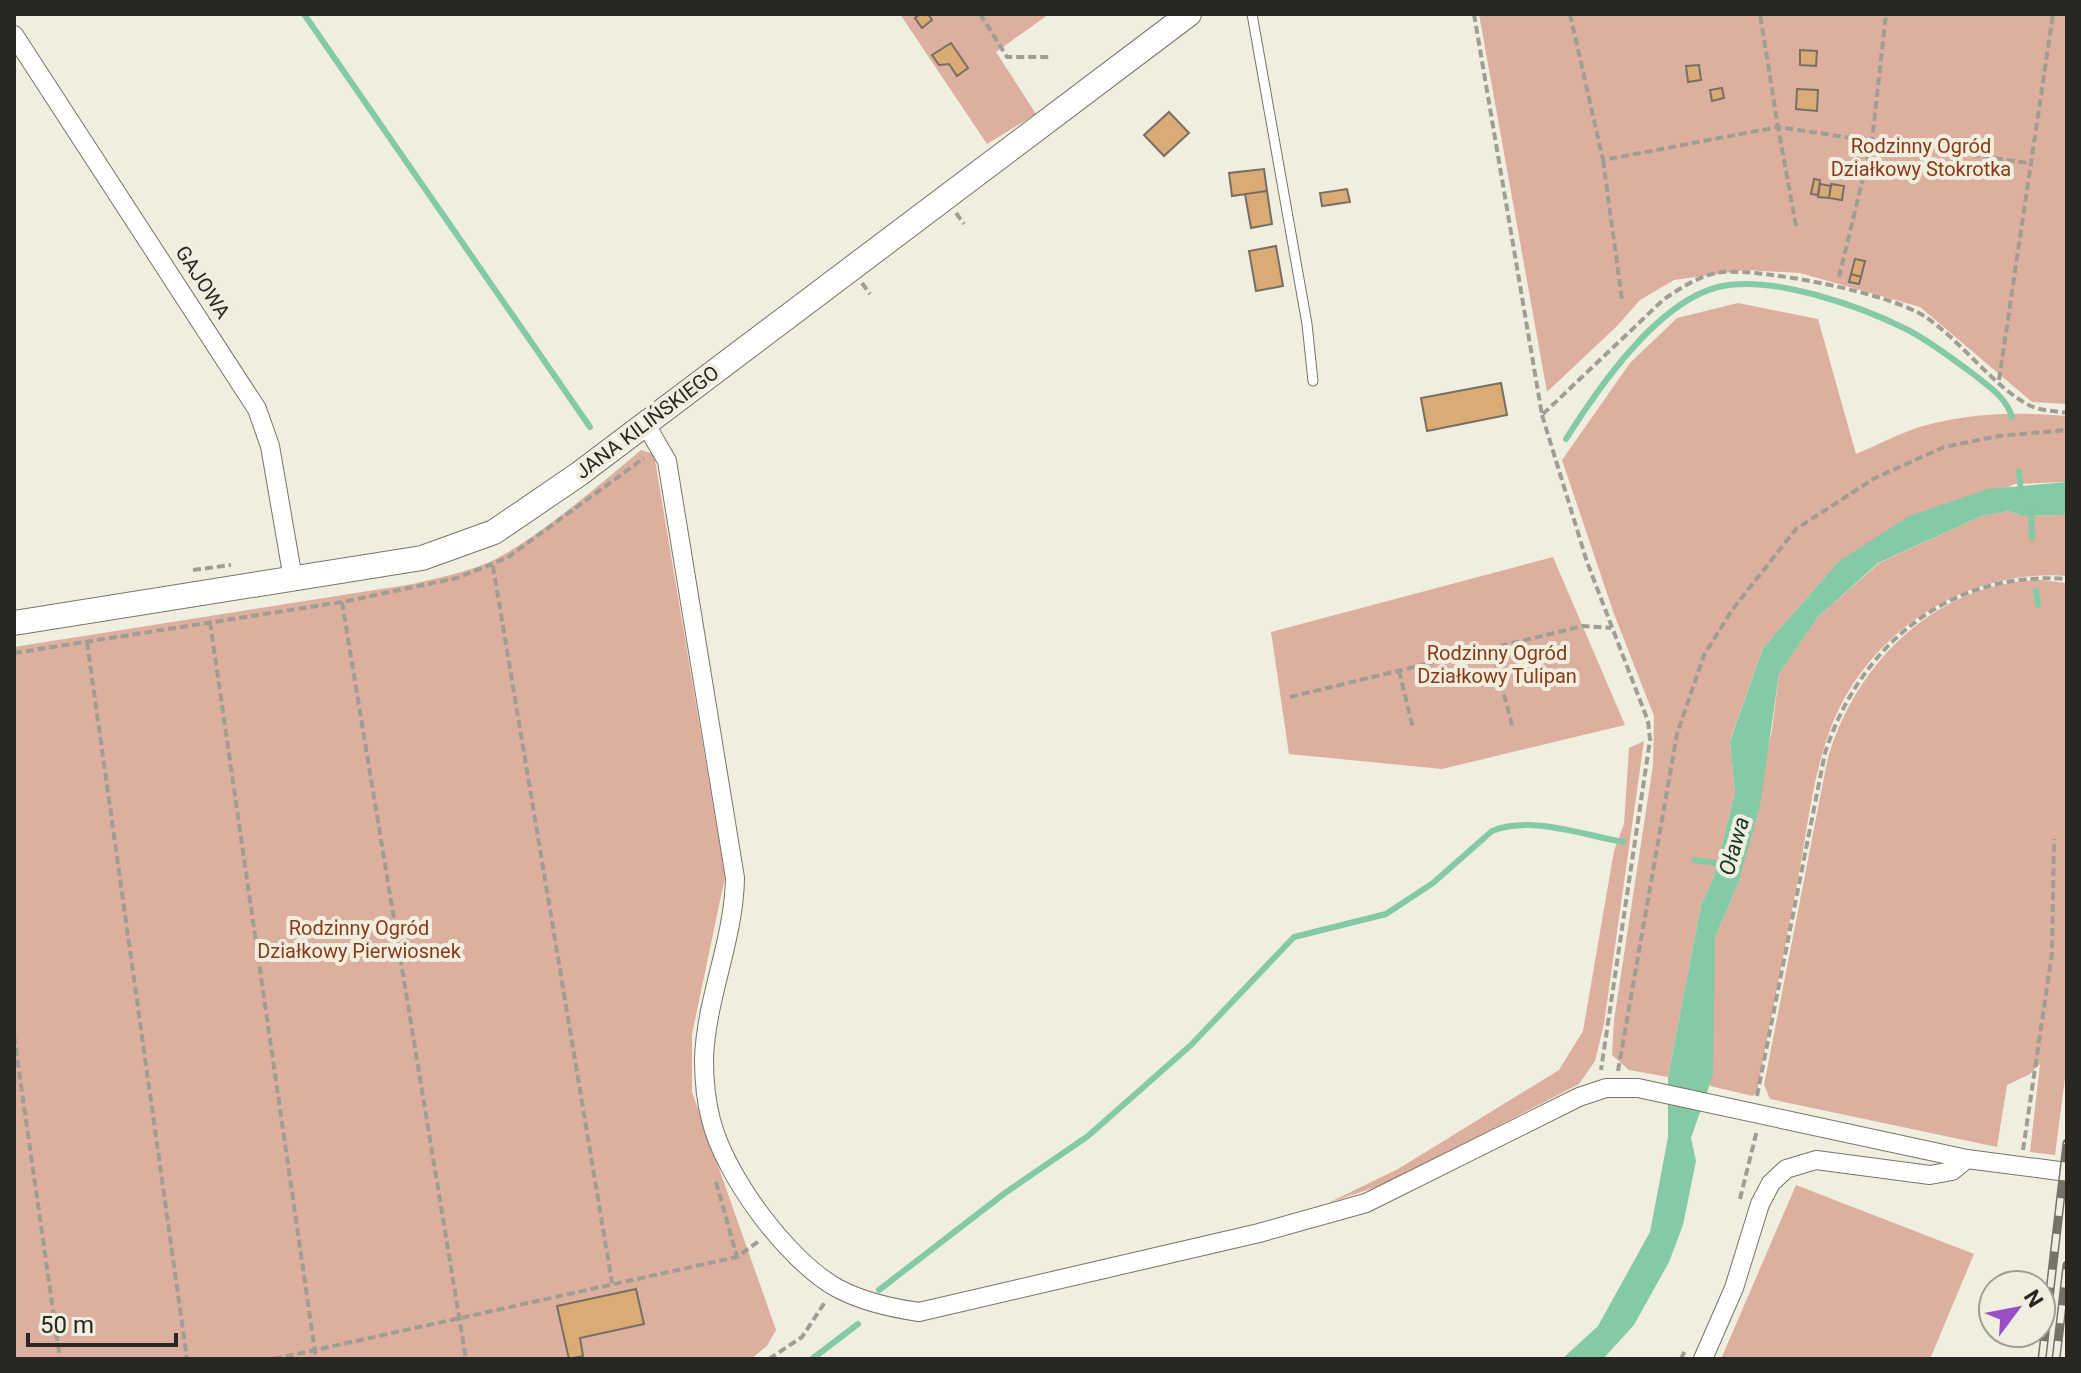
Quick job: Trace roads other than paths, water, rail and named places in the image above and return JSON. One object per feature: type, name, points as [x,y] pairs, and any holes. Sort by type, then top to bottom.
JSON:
[{"type":"street","name":"JANA KILIŃSKIEGO","points":[[14,623],[398,564],[481,539],[545,498],[1189,14]]},
{"type":"street","name":"GAJOWA","points":[[14,35],[257,409],[270,446],[293,579]]},
{"type":"street","points":[[645,423],[667,461],[735,878],[733,907],[704,1056],[707,1101],[716,1137],[734,1174],[775,1230],[807,1266],[836,1287],[872,1302],[919,1312],[1259,1233],[1366,1203],[1579,1097],[1606,1088],[1638,1088],[1976,1160],[2067,1172]]},
{"type":"street","points":[[1703,1359],[1734,1288],[1760,1204],[1778,1174],[1803,1161],[1816,1160],[1941,1175],[1976,1160]]},
{"type":"lane","points":[[1252,14],[1307,324],[1313,381]]},
{"type":"water","name":"Oława","points":[[2067,482],[2067,515],[2023,516],[2008,511],[1982,516],[1878,563],[1818,617],[1779,674],[1760,806],[1738,884],[1715,937],[1713,1075],[1691,1138],[1696,1161],[1683,1225],[1669,1262],[1634,1325],[1603,1359],[1562,1359],[1598,1326],[1650,1232],[1668,1137],[1668,1077],[1701,905],[1713,879],[1735,793],[1730,741],[1763,648],[1838,562],[1909,516],[1988,489]]},
{"type":"waterway","points":[[304,14],[590,427]]},
{"type":"waterway","points":[[1566,439],[1612,373],[1651,329],[1695,296],[1718,287],[1739,284],[1814,294],[1906,329],[1990,387],[2012,417]]},
{"type":"waterway","points":[[2019,472],[2021,492]]},
{"type":"waterway","points":[[2031,509],[2032,538]]},
{"type":"waterway","points":[[2036,591],[2038,605]]},
{"type":"waterway","points":[[879,1290],[1005,1193],[1088,1136],[1191,1045],[1294,937],[1386,914],[1433,883],[1492,831],[1523,825],[1540,826],[1623,842]]},
{"type":"waterway","name":"Oława","points":[[1694,860],[1722,864]]},
{"type":"waterway","points":[[812,1359],[858,1324]]},
{"type":"railway","points":[[2042,1359],[2067,1143]]},
{"type":"railway","points":[[2056,1359],[2067,1265]]},
{"type":"park label","name":"Rodzinny Ogród Działkowy Stokrotka","points":[[1921,158]]},
{"type":"park label","name":"Rodzinny Ogród Działkowy Tulipan","points":[[1497,664]]},
{"type":"park label","name":"Rodzinny Ogród Działkowy Pierwiosnek","points":[[359,940]]}]
